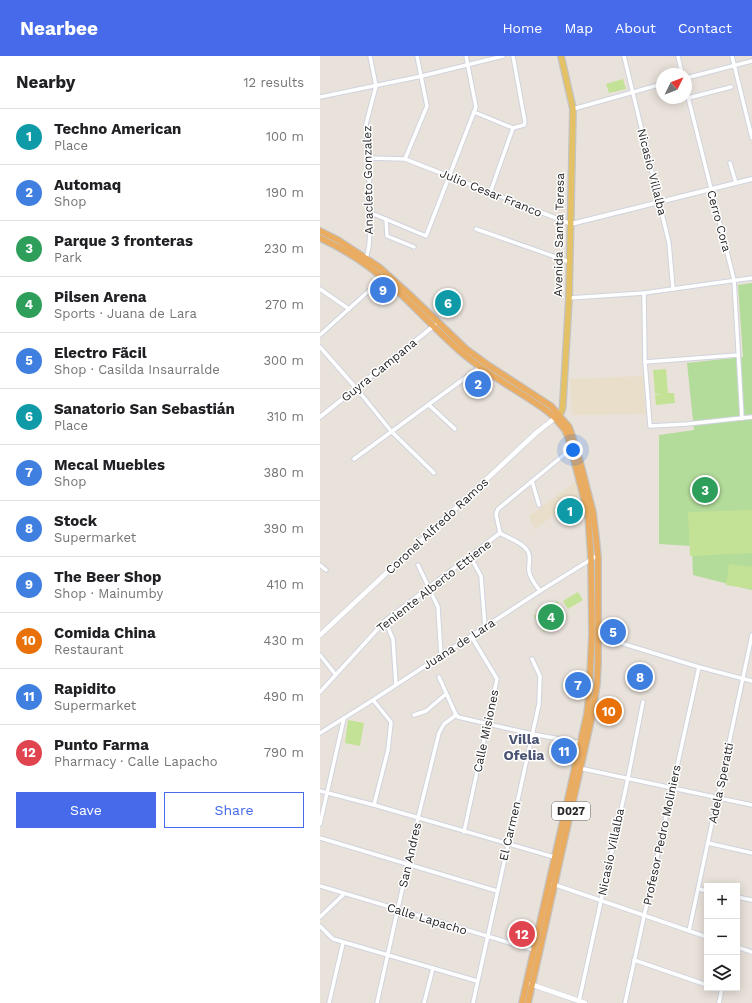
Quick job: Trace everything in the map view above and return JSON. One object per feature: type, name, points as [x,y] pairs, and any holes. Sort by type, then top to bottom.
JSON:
[{"type":"highway","name":"D027","points":[[320,231],[338,240],[365,261],[436,325],[476,357],[547,403],[572,433],[578,450],[593,512],[598,555],[594,661],[595,699],[582,744],[529,984],[522,1003]]},
{"type":"highway","name":"D027","points":[[320,238],[387,274],[462,353],[480,367],[558,416],[565,430],[571,449],[588,514],[595,635]]},
{"type":"highway","name":"D027","points":[[528,1003],[534,950],[551,884],[554,858],[577,768]]},
{"type":"main road","name":"Avenida Santa Teresa","points":[[558,416],[563,402],[569,298],[573,109],[561,56]]},
{"type":"main road","name":"Coronel Alfredo Ramos","points":[[320,636],[536,433],[558,416]]},
{"type":"main road","points":[[529,984],[578,1002],[585,1003]]},
{"type":"street","name":"Anacleto Gonzalez","points":[[365,261],[369,246],[371,213],[366,124],[376,86],[370,56]]},
{"type":"street","points":[[405,159],[427,106],[417,56]]},
{"type":"street","points":[[371,213],[426,236],[476,107],[466,56]]},
{"type":"street","points":[[320,98],[422,76],[503,56]]},
{"type":"street","points":[[474,112],[513,128],[524,125],[526,122],[513,56]]},
{"type":"street","name":"Nicasio Villalba","points":[[624,56],[669,243],[673,289]]},
{"type":"street","points":[[678,56],[681,68]]},
{"type":"street","points":[[732,56],[752,138]]},
{"type":"street","points":[[692,76],[752,61]]},
{"type":"street","points":[[573,109],[656,86]]},
{"type":"street","points":[[692,97],[732,87]]},
{"type":"street","name":"Cerro Cora","points":[[689,104],[734,280],[742,418]]},
{"type":"street","points":[[490,193],[513,128]]},
{"type":"street","name":"Julio Cesar Franco","points":[[368,158],[405,159],[571,224]]},
{"type":"street","points":[[730,163],[736,183]]},
{"type":"street","points":[[571,224],[752,179]]},
{"type":"street","points":[[386,219],[387,236],[414,247]]},
{"type":"street","points":[[476,229],[570,262]]},
{"type":"street","points":[[320,335],[383,278]]},
{"type":"street","points":[[569,298],[644,293],[752,278]]},
{"type":"street","points":[[320,289],[349,309]]},
{"type":"street","points":[[644,293],[645,362],[650,426],[687,424],[752,417]]},
{"type":"street","name":"Guyra Campana","points":[[320,418],[436,325]]},
{"type":"street","points":[[320,347],[391,431],[434,473]]},
{"type":"street","points":[[645,362],[738,355]]},
{"type":"street","points":[[354,459],[480,367]]},
{"type":"street","points":[[428,405],[455,429]]},
{"type":"street","name":"Teniente Alberto Ettiene","points":[[320,692],[386,621],[500,533],[497,522],[497,511],[571,449]]},
{"type":"street","points":[[532,481],[539,505]]},
{"type":"street","points":[[500,533],[523,546],[527,550],[529,554],[529,572],[531,578],[540,591]]},
{"type":"street","name":"Juana de Lara","points":[[320,733],[591,558],[598,555]]},
{"type":"street","points":[[470,556],[481,576],[485,627]]},
{"type":"street","points":[[320,565],[326,570]]},
{"type":"street","points":[[418,565],[438,607],[441,656]]},
{"type":"street","points":[[386,621],[393,639],[396,685]]},
{"type":"street","points":[[595,635],[699,667],[752,681]]},
{"type":"street","name":"Adela Speratti","points":[[689,931],[752,635]]},
{"type":"street","name":"Calle Misiones","points":[[464,832],[496,679],[471,636]]},
{"type":"street","points":[[320,655],[336,675]]},
{"type":"street","name":"El Carmen","points":[[473,1003],[539,704],[540,676],[532,659]]},
{"type":"street","name":"Profesor Pedro Moliniers","points":[[625,1003],[699,667]]},
{"type":"street","points":[[439,678],[458,717],[582,744]]},
{"type":"street","points":[[414,715],[426,711],[446,694]]},
{"type":"street","points":[[373,700],[391,722],[388,750],[374,805]]},
{"type":"street","name":"Nicasio Villalba","points":[[578,1002],[628,778],[643,702]]},
{"type":"street","name":"San Andres","points":[[377,1003],[418,818],[439,733],[444,724],[456,715]]},
{"type":"street","points":[[320,824],[344,718]]},
{"type":"street","points":[[577,768],[752,805]]},
{"type":"street","points":[[320,791],[374,805],[554,858]]},
{"type":"street","points":[[320,838],[497,891]]},
{"type":"street","points":[[708,843],[752,852]]},
{"type":"street","points":[[551,884],[704,936]]},
{"type":"street","name":"Calle Lapacho","points":[[320,886],[534,950]]},
{"type":"street","points":[[699,889],[704,890]]},
{"type":"street","points":[[320,917],[344,894]]},
{"type":"street","points":[[740,898],[752,900]]},
{"type":"street","points":[[320,926],[333,939],[343,943],[477,981]]},
{"type":"street","points":[[329,1003],[343,943]]},
{"type":"street","points":[[740,948],[752,952]]},
{"type":"street","points":[[634,960],[704,984]]},
{"type":"street","points":[[424,1003],[433,968]]},
{"type":"street","points":[[719,1003],[722,991]]},
{"type":"shaded area","points":[[643,376],[646,414],[572,415],[570,379]]},
{"type":"shaded area","points":[[577,481],[580,495],[535,529],[529,516]]},
{"type":"green space","points":[[623,79],[626,89],[609,93],[606,84]]},
{"type":"green space","points":[[752,283],[752,590],[693,575],[692,546],[659,544],[659,435],[694,430],[687,363],[743,357],[738,285]]},
{"type":"green space","points":[[666,369],[668,393],[674,393],[675,403],[656,405],[655,395],[663,394],[655,394],[653,370]]},
{"type":"green space","points":[[752,510],[752,553],[690,556],[688,512]]},
{"type":"green space","points":[[729,564],[752,567],[752,589],[726,585]]},
{"type":"green space","points":[[578,592],[583,600],[568,609],[563,601]]},
{"type":"green space","points":[[557,601],[567,617],[544,632],[534,616]]},
{"type":"green space","points":[[348,720],[364,723],[360,746],[345,743]]},
{"type":"place","name":"The Beer Shop","points":[[383,290]]},
{"type":"place","name":"Sanatorio San Sebastián","points":[[448,303]]},
{"type":"place","name":"Automaq","points":[[478,384]]},
{"type":"place","name":"Parque 3 fronteras","points":[[705,490]]},
{"type":"place","name":"Techno American","points":[[570,511]]},
{"type":"place","name":"Pilsen Arena","points":[[551,617]]},
{"type":"place","name":"Electro Fãcil","points":[[613,632]]},
{"type":"place","name":"Stock","points":[[640,677]]},
{"type":"place","name":"Mecal Muebles","points":[[578,685]]},
{"type":"place","name":"Comida China","points":[[609,711]]},
{"type":"place","name":"Rapidito","points":[[564,751]]},
{"type":"place","name":"Punto Farma","points":[[522,934]]},
{"type":"district","name":"Villa Ofelia","points":[[524,748]]}]
